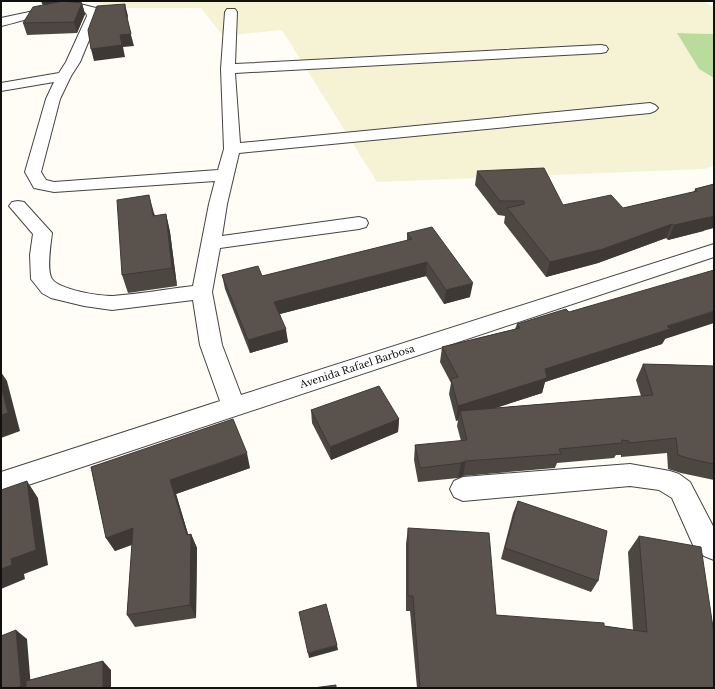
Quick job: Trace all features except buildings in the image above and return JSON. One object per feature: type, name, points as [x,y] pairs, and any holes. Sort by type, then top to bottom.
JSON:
[{"type":"street","points":[[1,22],[62,8],[82,8],[92,11],[93,16],[73,62],[64,76],[53,99],[33,172],[40,184],[54,187],[225,175]]},
{"type":"street","points":[[231,12],[228,69],[232,149],[218,204],[202,292],[211,345],[234,406]]},
{"type":"street","points":[[228,69],[602,49]]},
{"type":"street","points":[[1,87],[64,76]]},
{"type":"street","points":[[232,149],[650,108]]},
{"type":"street","points":[[18,206],[43,232],[40,255],[41,279],[49,288],[58,293],[84,300],[112,303],[202,292]]},
{"type":"street","points":[[212,243],[359,223]]},
{"type":"street","name":"Avenida Rafael Barbosa","points":[[1,483],[714,250]]},
{"type":"street","points":[[463,489],[630,475],[659,479],[670,482],[681,490],[703,536],[714,546]]},
{"type":"shaded area","points":[[97,1],[703,1],[714,7],[714,34],[678,33],[699,69],[714,78],[714,166],[704,169],[377,182],[282,30],[223,36],[201,8],[106,8]]},
{"type":"green space","points":[[677,33],[714,34],[714,78],[699,69]]}]
